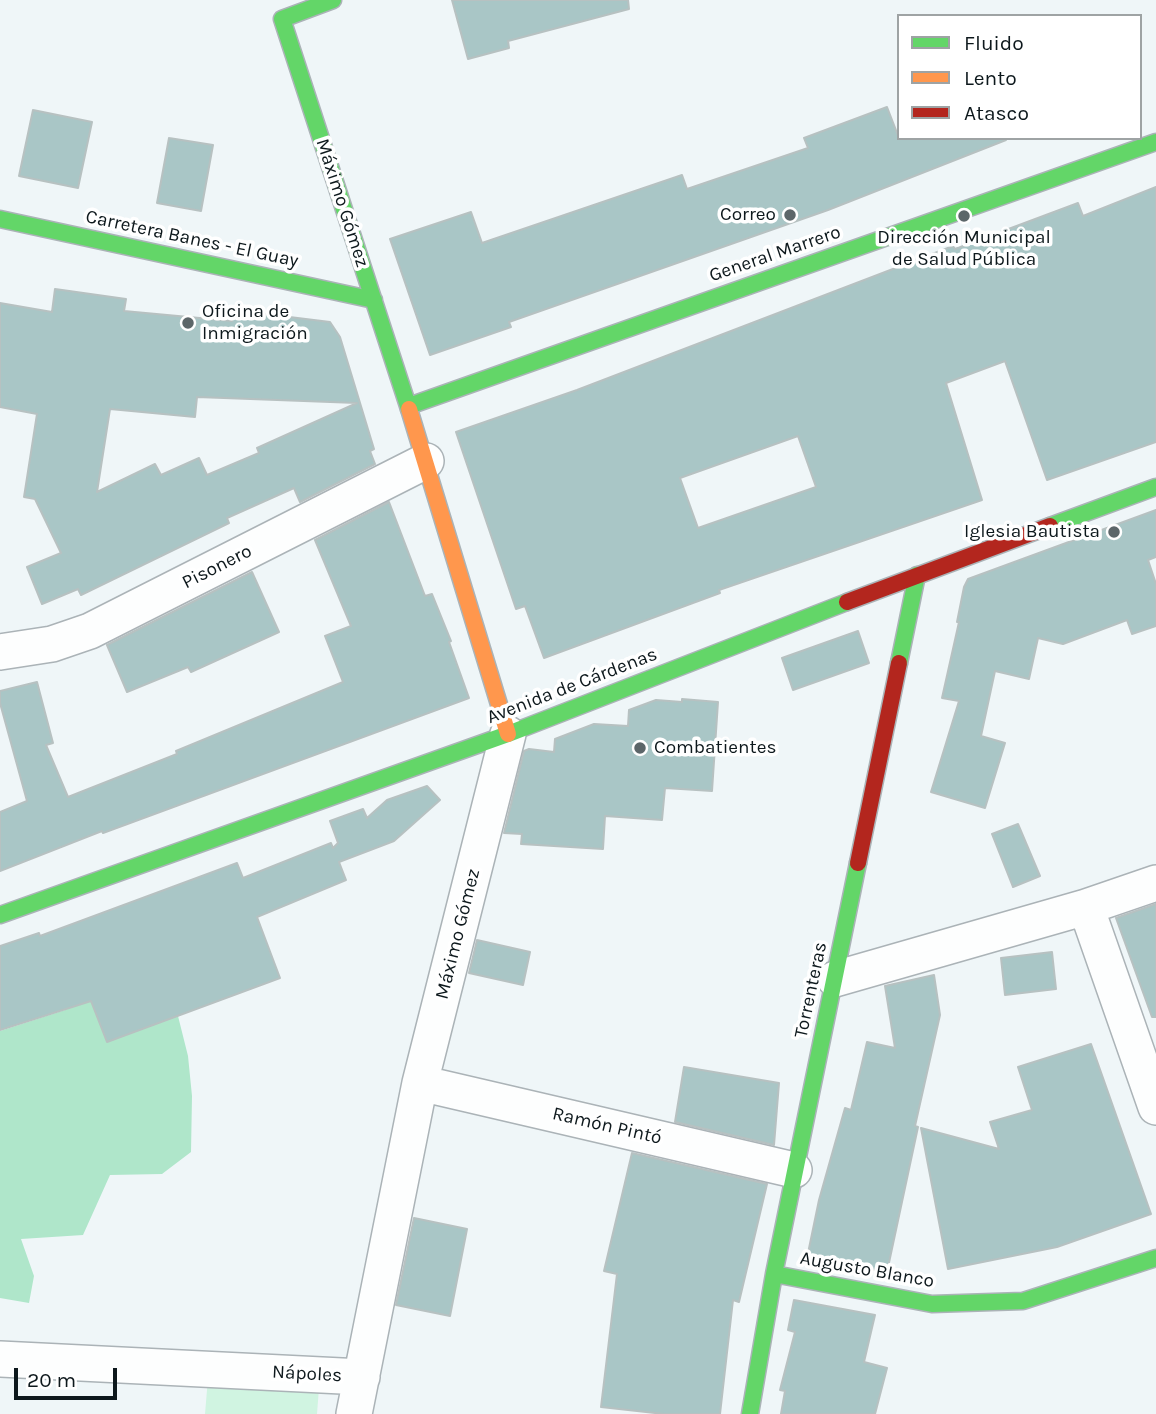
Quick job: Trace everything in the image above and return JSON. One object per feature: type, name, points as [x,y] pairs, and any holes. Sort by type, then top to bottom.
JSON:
[{"type":"main road","points":[[279,9],[333,0]]},
{"type":"main road","name":"Máximo Gómez","points":[[279,9],[426,461]]},
{"type":"main road","name":"General Marrero","points":[[409,406],[1156,142]]},
{"type":"main road","name":"Carretera Banes - El Guay","points":[[0,219],[374,300]]},
{"type":"main road","points":[[426,461],[508,734]]},
{"type":"main road","name":"Avenida de Cárdenas","points":[[0,915],[508,734],[917,575],[1156,487]]},
{"type":"main road","name":"Torrenteras","points":[[750,1414],[794,1170],[917,575]]},
{"type":"main road","name":"Augusto Blanco","points":[[774,1274],[932,1304],[1023,1301],[1156,1258]]},
{"type":"street","name":"Pisonero","points":[[0,652],[52,645],[90,631],[426,461]]},
{"type":"street","name":"Máximo Gómez","points":[[354,1414],[420,1083],[508,734]]},
{"type":"street","points":[[835,979],[1086,907],[1156,883]]},
{"type":"street","points":[[1086,907],[1156,1107]]},
{"type":"street","name":"Ramón Pintó","points":[[420,1083],[794,1170]]},
{"type":"street","name":"Nápoles","points":[[0,1359],[362,1377]]},
{"type":"green space","points":[[90,996],[107,1042],[178,1016],[188,1056],[192,1096],[191,1152],[162,1174],[110,1175],[83,1235],[21,1239],[34,1276],[29,1303],[0,1298],[0,1031],[65,1010]]},
{"type":"green space","points":[[208,1378],[319,1388],[317,1414],[205,1414]]},
{"type":"building","points":[[452,0],[628,0],[629,9],[508,41],[509,48],[468,59]]},
{"type":"building","points":[[887,107],[897,140],[1006,140],[828,210],[509,322],[511,327],[430,355],[390,239],[471,212],[482,243],[682,175],[687,189],[808,148],[804,138]]},
{"type":"building","points":[[33,110],[92,122],[78,188],[19,176]]},
{"type":"building","points":[[169,138],[213,145],[201,211],[157,203]]},
{"type":"building","points":[[1156,187],[1156,442],[1047,480],[1005,361],[946,383],[982,500],[719,590],[720,593],[544,658],[525,606],[516,609],[456,432],[577,390],[953,246],[955,249],[1078,203],[1083,216]],"holes":[[[798,436],[816,487],[698,528],[680,478]]]},
{"type":"building","points":[[55,289],[126,299],[124,311],[232,321],[233,310],[330,322],[340,337],[374,449],[370,451],[375,464],[300,502],[294,488],[227,518],[229,523],[81,595],[78,589],[42,604],[27,567],[61,553],[35,499],[24,497],[37,414],[0,407],[0,303],[52,312]],"holes":[[[197,397],[357,403],[257,448],[259,453],[207,475],[199,458],[161,475],[155,464],[97,492],[110,409],[195,417]]]},
{"type":"building","points":[[389,502],[425,596],[432,594],[451,641],[449,642],[469,698],[103,833],[102,831],[0,871],[0,812],[27,801],[0,703],[0,691],[37,682],[53,743],[46,745],[68,797],[177,754],[176,751],[343,682],[325,636],[351,626],[315,540]]},
{"type":"building","points":[[1156,510],[1156,557],[1148,560],[1156,584],[1156,626],[1132,634],[1127,620],[1063,644],[1038,638],[1029,679],[995,671],[981,736],[1005,743],[985,808],[931,792],[959,701],[942,698],[964,587],[968,579]]},
{"type":"building","points":[[252,572],[279,632],[191,672],[188,667],[127,692],[107,645]]},
{"type":"building","points":[[858,631],[869,663],[793,690],[782,658]]},
{"type":"building","points":[[682,699],[718,702],[712,791],[665,788],[662,820],[605,816],[603,849],[521,844],[522,834],[504,833],[524,751],[529,749],[554,752],[555,739],[594,724],[628,726],[629,710],[656,700],[682,702]]},
{"type":"building","points":[[427,786],[440,800],[394,841],[339,862],[346,880],[257,917],[280,978],[107,1042],[91,1001],[0,1030],[0,946],[39,933],[40,936],[237,863],[243,878],[331,843],[333,848],[338,843],[330,821],[363,809],[367,818],[387,800]]},
{"type":"building","points":[[1018,824],[1040,876],[1013,887],[992,834]]},
{"type":"building","points":[[1156,904],[1156,1017],[1152,1017],[1116,918]]},
{"type":"building","points":[[477,940],[530,952],[523,985],[469,973]]},
{"type":"building","points":[[1052,952],[1056,989],[1005,995],[1001,958]]},
{"type":"building","points":[[934,975],[940,1015],[887,1272],[807,1258],[819,1200],[845,1108],[851,1110],[867,1042],[895,1048],[885,986]]},
{"type":"building","points":[[1091,1044],[1151,1214],[1057,1247],[948,1269],[921,1128],[999,1149],[990,1122],[1032,1110],[1018,1067]]},
{"type":"building","points":[[684,1067],[779,1083],[774,1145],[675,1122]]},
{"type":"building","points":[[632,1153],[767,1184],[739,1302],[733,1300],[720,1414],[664,1414],[601,1407],[617,1274],[604,1271]]},
{"type":"building","points":[[414,1218],[467,1229],[450,1316],[396,1305]]},
{"type":"building","points":[[794,1300],[875,1315],[864,1362],[887,1368],[875,1414],[781,1414],[785,1391],[780,1390],[795,1332],[788,1330]]},
{"type":"traffic: fast","points":[[333,0],[282,19],[409,409]]},
{"type":"traffic: fast","points":[[409,406],[1156,142]]},
{"type":"traffic: fast","points":[[0,219],[374,300]]},
{"type":"traffic: fast","points":[[1050,526],[1156,487]]},
{"type":"traffic: fast","points":[[899,663],[917,575]]},
{"type":"traffic: fast","points":[[0,915],[508,734],[847,602]]},
{"type":"traffic: fast","points":[[750,1414],[774,1274],[858,863]]},
{"type":"traffic: fast","points":[[774,1274],[932,1304],[1023,1301],[1156,1258]]},
{"type":"traffic: slow","points":[[409,409],[508,734]]},
{"type":"traffic: jam","points":[[847,602],[1050,526]]},
{"type":"traffic: jam","points":[[858,863],[899,663]]},
{"type":"place","name":"Correo","points":[[790,215]]},
{"type":"place","name":"Dirección Municipal de Salud Pública","points":[[964,216]]},
{"type":"place","name":"Oficina de Inmigración","points":[[188,323]]},
{"type":"place","name":"Iglesia Bautista","points":[[1114,532]]},
{"type":"place","name":"Combatientes","points":[[640,748]]}]
